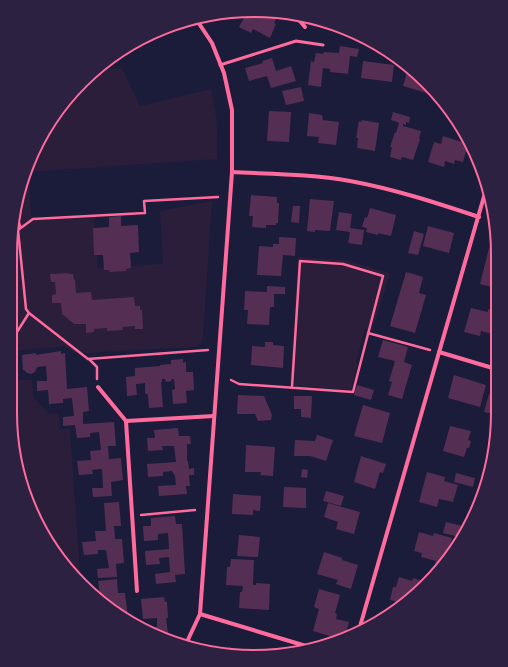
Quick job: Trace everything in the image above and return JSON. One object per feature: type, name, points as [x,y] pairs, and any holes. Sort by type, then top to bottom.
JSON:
[{"type":"street","points":[[300,22],[305,28]]},
{"type":"street","points":[[188,640],[200,614],[232,172],[232,110],[220,65],[212,43],[199,24]]},
{"type":"street","points":[[232,172],[295,175],[349,181],[416,196],[479,217]]},
{"type":"street","points":[[359,626],[484,198]]},
{"type":"street","points":[[438,352],[491,368]]},
{"type":"street","points":[[98,387],[126,422],[137,591]]},
{"type":"street","points":[[126,422],[214,416]]},
{"type":"street","points":[[200,614],[302,645]]},
{"type":"lane","points":[[220,65],[296,42],[323,45]]},
{"type":"path","points":[[19,230],[33,219],[145,213],[144,201],[218,197]]},
{"type":"path","points":[[18,233],[26,309],[97,368],[98,387]]},
{"type":"path","points":[[231,380],[239,384],[353,392],[383,276],[343,264],[300,261],[292,387]]},
{"type":"path","points":[[17,332],[29,313]]},
{"type":"path","points":[[368,333],[438,352]]},
{"type":"path","points":[[88,359],[208,350]]},
{"type":"path","points":[[132,515],[195,510]]},
{"type":"shaded area","points":[[122,68],[140,106],[211,89],[217,124],[217,159],[32,172],[41,149],[57,122],[86,86],[106,69]]},
{"type":"shaded area","points":[[29,182],[32,220],[94,217],[98,268],[163,264],[160,211],[212,201],[203,337],[201,345],[195,347],[87,353],[73,352],[65,346],[17,351],[17,254],[19,223]]},
{"type":"shaded area","points":[[298,257],[345,260],[390,273],[372,331],[365,329],[351,390],[295,386],[290,384]]},
{"type":"shaded area","points":[[17,361],[19,380],[32,380],[34,398],[49,414],[59,414],[60,429],[70,429],[80,574],[57,545],[41,518],[25,474],[19,444],[17,413]]},
{"type":"building","points":[[244,18],[276,18],[274,23],[276,24],[270,38],[253,29],[251,33],[239,27]]},
{"type":"building","points":[[340,46],[359,49],[357,57],[350,56],[348,74],[330,72],[330,69],[323,68],[321,87],[308,85],[311,61],[314,62],[316,53],[339,53]]},
{"type":"building","points":[[272,58],[276,71],[291,66],[296,81],[271,88],[267,76],[249,81],[245,68],[263,63],[262,61]]},
{"type":"building","points":[[363,61],[394,65],[392,82],[361,78]]},
{"type":"building","points":[[407,73],[428,94],[403,86]]},
{"type":"building","points":[[301,87],[304,101],[286,105],[282,91]]},
{"type":"building","points":[[269,111],[291,112],[289,142],[267,141]]},
{"type":"building","points":[[393,112],[410,117],[409,123],[406,122],[406,125],[403,124],[403,126],[421,131],[413,160],[402,157],[401,160],[390,157],[392,147],[390,147],[399,123],[391,120]]},
{"type":"building","points":[[309,113],[322,115],[323,120],[339,122],[336,145],[318,143],[319,137],[307,136]]},
{"type":"building","points":[[362,120],[379,123],[375,151],[357,148],[358,138],[356,138],[359,121],[361,122]]},
{"type":"building","points":[[443,136],[463,142],[467,149],[463,162],[455,160],[454,164],[445,161],[444,167],[428,162],[434,142],[441,144]]},
{"type":"building","points":[[251,195],[277,197],[277,203],[279,203],[278,223],[276,223],[276,225],[266,225],[266,228],[252,227],[253,216],[249,216]]},
{"type":"building","points":[[310,199],[334,201],[330,231],[307,231]]},
{"type":"building","points":[[293,206],[300,206],[299,223],[291,222]]},
{"type":"building","points":[[370,208],[396,215],[391,236],[366,232],[367,228],[362,227]]},
{"type":"building","points":[[339,212],[352,214],[350,228],[364,230],[362,245],[348,243],[350,232],[336,230]]},
{"type":"building","points":[[121,216],[121,226],[138,225],[139,252],[130,253],[131,268],[126,269],[126,271],[110,272],[109,270],[104,270],[103,255],[94,255],[93,228],[109,227],[109,217]]},
{"type":"building","points":[[428,226],[454,233],[449,253],[423,246]]},
{"type":"building","points":[[414,231],[424,234],[418,255],[408,253]]},
{"type":"building","points":[[279,237],[296,238],[295,256],[283,255],[281,276],[257,275],[259,246],[273,247],[273,244],[279,244]]},
{"type":"building","points":[[489,248],[491,248],[491,254],[491,287],[480,284]]},
{"type":"building","points":[[406,272],[423,277],[419,293],[426,295],[415,333],[390,326]]},
{"type":"building","points":[[50,274],[73,274],[74,280],[75,279],[76,293],[91,292],[92,300],[134,297],[135,306],[140,306],[140,310],[142,310],[143,329],[135,329],[135,326],[122,327],[123,330],[107,331],[107,328],[94,329],[94,332],[86,333],[86,324],[74,324],[62,314],[61,303],[52,303],[52,295],[56,294],[55,282],[51,282]]},
{"type":"building","points":[[267,286],[285,287],[285,294],[274,294],[274,307],[270,307],[269,325],[247,324],[248,310],[244,310],[245,291],[267,292]]},
{"type":"building","points":[[471,308],[488,312],[488,309],[491,310],[491,334],[481,331],[480,336],[464,332]]},
{"type":"building","points":[[383,340],[408,347],[404,362],[412,365],[402,399],[388,395],[392,382],[389,381],[395,361],[378,357]]},
{"type":"building","points":[[265,342],[273,342],[273,345],[284,346],[283,368],[251,365],[252,346],[265,347]]},
{"type":"building","points":[[61,351],[61,354],[65,353],[67,389],[87,387],[89,411],[83,412],[83,424],[114,422],[116,446],[108,446],[109,459],[121,458],[123,480],[111,482],[112,496],[93,497],[92,488],[103,488],[102,469],[92,470],[93,474],[79,475],[77,461],[91,460],[90,451],[101,450],[99,432],[90,433],[90,437],[77,438],[75,425],[63,426],[63,417],[74,416],[72,398],[63,399],[63,403],[49,404],[48,390],[37,391],[37,381],[47,381],[46,366],[37,367],[35,372],[31,374],[23,370],[22,355],[36,353],[36,355]]},
{"type":"building","points":[[183,359],[183,363],[186,362],[186,372],[193,372],[194,390],[186,391],[187,403],[173,404],[172,390],[175,389],[174,379],[166,382],[165,379],[162,379],[163,407],[149,408],[148,395],[145,393],[145,383],[136,384],[137,395],[127,396],[126,377],[135,376],[135,368],[171,364],[171,360]]},
{"type":"building","points":[[454,375],[486,385],[480,407],[448,398]]},
{"type":"building","points":[[357,385],[374,390],[371,400],[354,395]]},
{"type":"building","points":[[489,394],[491,395],[491,413],[484,412]]},
{"type":"building","points":[[238,395],[264,396],[272,415],[271,420],[258,421],[255,414],[237,414]]},
{"type":"building","points":[[294,396],[312,396],[311,418],[301,417],[301,409],[294,409]]},
{"type":"building","points":[[363,405],[390,413],[382,443],[354,436]]},
{"type":"building","points":[[450,426],[471,431],[468,440],[471,441],[464,457],[443,451]]},
{"type":"building","points":[[178,428],[179,436],[190,436],[191,444],[187,444],[187,461],[189,469],[194,468],[194,475],[189,475],[190,486],[186,486],[187,494],[159,496],[158,486],[176,485],[175,476],[172,471],[163,472],[163,476],[148,477],[147,464],[176,462],[174,446],[162,446],[163,450],[148,451],[147,438],[155,438],[154,430]]},
{"type":"building","points":[[317,435],[333,440],[326,461],[310,456],[294,456],[295,440],[315,441]]},
{"type":"building","points":[[246,445],[275,447],[273,476],[260,475],[261,472],[245,472]]},
{"type":"building","points":[[361,456],[386,464],[383,473],[380,472],[375,489],[354,482]]},
{"type":"building","points":[[302,469],[308,470],[307,478],[301,477]]},
{"type":"building","points":[[427,472],[445,477],[444,481],[458,485],[453,502],[439,499],[437,507],[419,502]]},
{"type":"building","points":[[456,473],[475,478],[473,487],[454,482]]},
{"type":"building","points":[[284,487],[306,488],[306,508],[283,507]]},
{"type":"building","points":[[326,491],[344,496],[341,506],[323,501]]},
{"type":"building","points":[[233,494],[261,496],[260,511],[253,510],[253,515],[232,514]]},
{"type":"building","points":[[119,502],[121,526],[114,526],[115,539],[122,539],[124,563],[116,564],[117,577],[98,578],[97,569],[109,568],[106,550],[98,550],[98,554],[84,555],[82,542],[96,541],[95,531],[106,531],[104,503]]},
{"type":"building","points":[[328,503],[360,512],[354,534],[336,529],[338,522],[324,517]]},
{"type":"building","points":[[175,516],[176,524],[182,524],[185,574],[175,575],[176,582],[156,584],[155,574],[170,572],[169,557],[159,558],[160,564],[146,565],[145,551],[169,549],[168,533],[158,534],[158,540],[144,541],[143,526],[151,526],[151,518]]},
{"type":"building","points":[[446,522],[462,526],[456,536],[443,533]]},
{"type":"building","points":[[419,532],[433,536],[434,533],[452,538],[449,547],[435,566],[436,561],[421,557],[422,553],[414,551]]},
{"type":"building","points":[[239,535],[260,537],[258,557],[237,556]]},
{"type":"building","points":[[324,552],[358,565],[351,589],[336,584],[338,580],[317,574]]},
{"type":"building","points":[[231,559],[254,560],[253,585],[256,585],[256,583],[270,584],[269,610],[239,608],[240,592],[242,592],[243,586],[226,585],[227,567],[230,567]]},
{"type":"building","points":[[399,577],[412,581],[413,578],[422,581],[397,602],[390,600],[393,587],[396,587]]},
{"type":"building","points":[[117,579],[118,593],[125,593],[127,613],[100,592],[98,581]]},
{"type":"building","points":[[319,589],[340,595],[335,613],[337,614],[336,619],[349,622],[346,631],[332,636],[313,631],[319,609],[314,607]]},
{"type":"building","points":[[164,597],[165,602],[167,602],[168,618],[166,618],[168,634],[152,627],[157,627],[157,618],[143,619],[141,599]]}]
